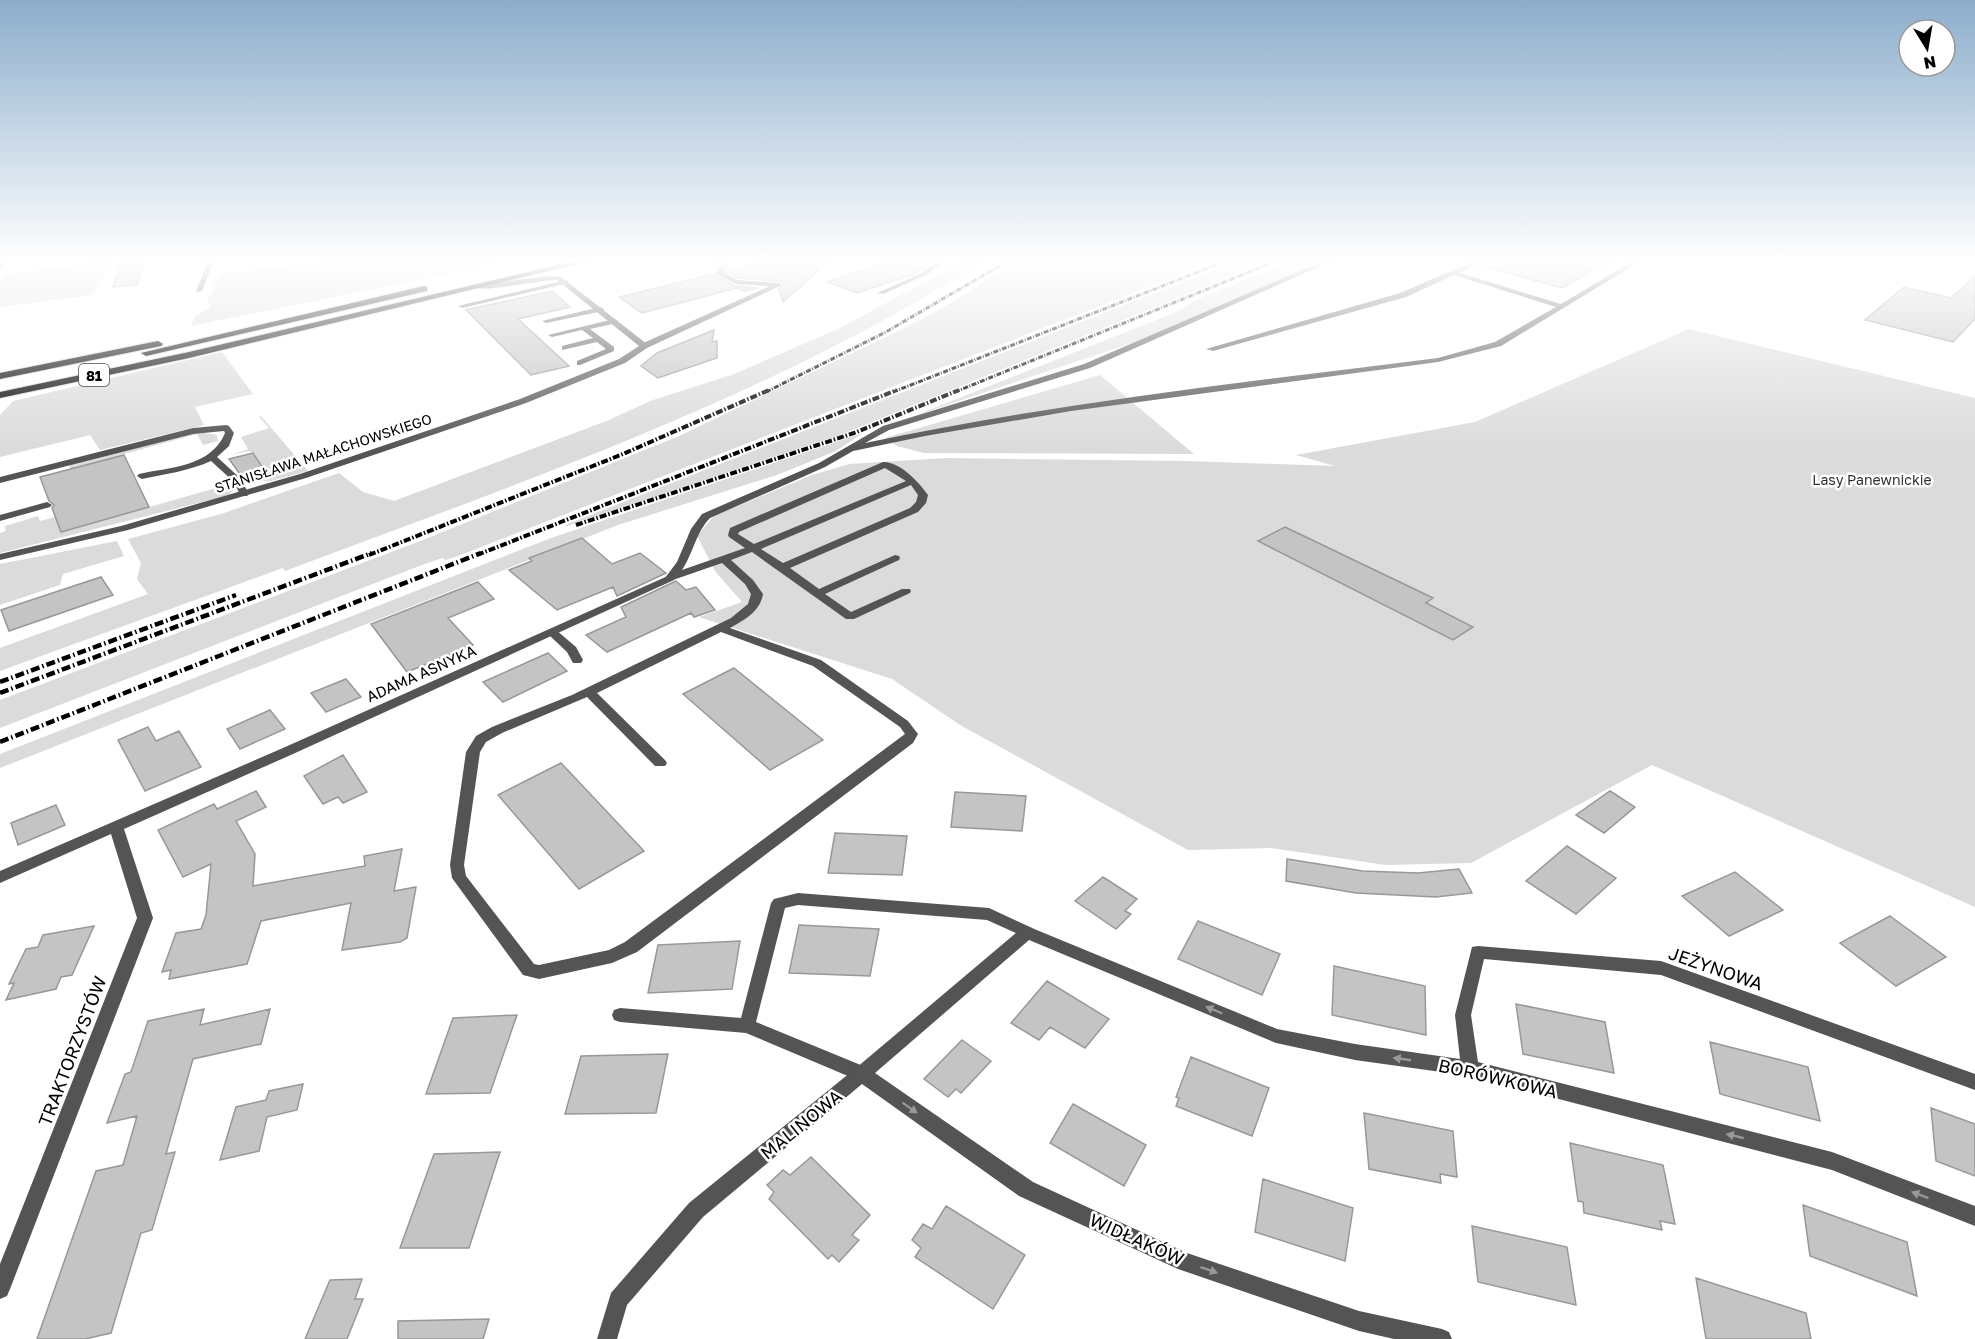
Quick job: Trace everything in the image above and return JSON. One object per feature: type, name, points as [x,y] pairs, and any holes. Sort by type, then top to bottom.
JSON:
[{"type":"main road","name":"81","points":[[0,395],[189,355],[322,323]]},
{"type":"main road","points":[[0,376],[270,324]]},
{"type":"main road","name":"81","points":[[0,386],[270,324]]},
{"type":"main road","points":[[0,403],[189,355]]},
{"type":"street","points":[[552,335],[603,323]]},
{"type":"street","points":[[617,323],[644,346]]},
{"type":"street","name":"STANISŁAWA MAŁACHOWSKIEGO","points":[[0,557],[124,528],[244,494],[513,405],[622,361],[644,346],[697,323]]},
{"type":"street","points":[[670,579],[681,568],[696,527],[706,516],[822,465],[853,448],[866,437],[886,428],[1087,366],[1185,323]]},
{"type":"street","points":[[1210,349],[1301,323]]},
{"type":"street","points":[[853,448],[924,432],[1047,413],[1438,360],[1498,344],[1532,323]]},
{"type":"street","points":[[580,363],[611,349],[584,328]]},
{"type":"street","points":[[565,348],[599,339]]},
{"type":"street","points":[[0,480],[193,431],[226,428],[230,433],[228,443],[213,458],[142,476]]},
{"type":"street","points":[[213,458],[237,480],[244,494]]},
{"type":"street","points":[[782,567],[914,510],[921,503],[923,495],[913,481],[886,464],[741,524],[734,530],[733,535],[751,549],[782,567],[850,617],[906,591]]},
{"type":"street","name":"ADAMA ASNYKA","points":[[0,877],[288,752],[670,579],[751,549],[913,481]]},
{"type":"street","points":[[0,518],[47,505]]},
{"type":"street","points":[[720,628],[817,663],[904,724],[912,734],[908,740],[631,947],[612,957],[539,972],[529,970],[459,878],[457,865],[473,752],[482,739],[497,730],[589,692],[720,628],[749,610],[758,598],[749,582],[722,558]]},
{"type":"street","points":[[818,593],[895,558]]},
{"type":"street","points":[[552,632],[572,650],[577,660]]},
{"type":"street","points":[[589,692],[660,763]]},
{"type":"street","name":"TRAKTORZYSTÓW","points":[[0,1288],[146,918],[116,826]]},
{"type":"street","name":"BORÓWKOWA","points":[[747,1026],[779,903],[798,899],[989,914],[1276,1036],[1355,1052],[1470,1068],[1832,1161],[1975,1216]]},
{"type":"street","name":"MALINOWA","points":[[606,1339],[618,1300],[696,1210],[862,1074],[1027,932]]},
{"type":"street","name":"JEŻYNOWA","points":[[1470,1068],[1463,1016],[1478,952],[1661,968],[1975,1082]]},
{"type":"street","name":"WIDŁAKÓW","points":[[620,1015],[747,1026],[862,1074],[1026,1189],[1175,1257],[1359,1321],[1442,1339]]},
{"type":"green space","points":[[848,323],[877,323],[731,396],[554,470],[285,571],[283,568],[0,671],[0,648],[148,594],[137,579],[141,563],[128,539],[221,514],[339,473],[363,492],[394,501],[609,420],[650,401],[734,374]]},
{"type":"green space","points":[[913,323],[1055,323],[458,556],[446,560],[442,558],[414,568],[0,728],[0,700],[423,540],[679,436]]},
{"type":"green space","points":[[1077,323],[1115,323],[840,435],[565,525]]},
{"type":"green space","points":[[1147,323],[1178,323],[1135,342],[911,417]]},
{"type":"green space","name":"Lasy Panewnickie","points":[[1689,329],[1975,398],[1975,907],[1652,765],[1471,863],[1386,865],[1271,848],[1188,850],[960,725],[892,679],[699,617],[742,602],[715,571],[697,536],[714,516],[812,475],[849,464],[946,458],[1186,461],[1335,466],[1296,455],[1475,422]]},
{"type":"green space","points":[[222,352],[253,394],[195,407],[204,425],[100,450],[90,435],[0,457],[0,415],[13,401]]},
{"type":"green space","points":[[1100,375],[1194,454],[924,453],[897,446],[885,438]]},
{"type":"green space","points":[[261,416],[308,471],[271,481],[250,480],[267,474],[254,453],[248,451],[231,455],[248,449],[241,437],[269,428],[259,417]]},
{"type":"green space","points":[[198,432],[217,435],[218,441],[203,445],[197,434],[70,469],[69,465]]},
{"type":"green space","points":[[863,433],[836,451],[777,475],[618,525],[0,768],[0,754],[551,538]]},
{"type":"green space","points":[[236,484],[238,487],[228,495],[0,553],[0,533],[6,531],[5,526],[38,516],[40,521],[55,517],[62,532]]},
{"type":"green space","points":[[117,541],[124,556],[63,574],[60,585],[0,605],[0,564]]},
{"type":"building","points":[[479,323],[523,323],[569,366],[531,375]]},
{"type":"building","points":[[1879,323],[1971,323],[1953,342]]},
{"type":"building","points":[[714,330],[712,342],[717,341],[717,358],[658,378],[641,366],[657,353]]},
{"type":"building","points":[[253,453],[267,474],[245,481],[229,459]]},
{"type":"building","points":[[124,455],[149,507],[61,532],[52,508],[54,505],[49,501],[40,477]]},
{"type":"building","points":[[1285,527],[1433,598],[1426,603],[1473,627],[1453,640],[1258,541]]},
{"type":"building","points":[[582,538],[612,564],[640,553],[666,573],[617,596],[613,587],[557,610],[509,570],[532,561],[529,558]]},
{"type":"building","points":[[101,577],[113,595],[9,631],[1,610]]},
{"type":"building","points":[[676,581],[686,590],[696,587],[715,610],[694,617],[691,613],[607,652],[586,635],[626,617],[621,607]]},
{"type":"building","points":[[478,582],[494,599],[448,618],[473,645],[407,672],[371,624]]},
{"type":"building","points":[[548,653],[567,671],[503,702],[483,682]]},
{"type":"building","points":[[734,668],[823,740],[770,770],[683,694]]},
{"type":"building","points":[[346,679],[361,697],[326,712],[311,693]]},
{"type":"building","points":[[270,710],[285,729],[240,749],[227,729]]},
{"type":"building","points":[[148,727],[156,741],[179,731],[201,767],[145,791],[118,740]]},
{"type":"building","points":[[343,755],[367,792],[343,803],[338,797],[323,804],[304,776]]},
{"type":"building","points":[[561,763],[644,851],[579,889],[498,795]]},
{"type":"building","points":[[256,791],[266,807],[236,821],[255,854],[253,886],[365,866],[364,856],[402,849],[394,891],[416,887],[407,938],[400,942],[342,950],[351,903],[261,921],[247,964],[169,979],[171,970],[162,972],[176,933],[201,929],[206,915],[211,864],[183,877],[158,830],[214,804],[217,809]]},
{"type":"building","points":[[1610,791],[1635,807],[1604,833],[1576,815]]},
{"type":"building","points":[[955,792],[1026,796],[1022,831],[951,827]]},
{"type":"building","points":[[56,805],[65,825],[18,845],[11,823]]},
{"type":"building","points":[[835,833],[907,836],[902,875],[828,873]]},
{"type":"building","points":[[1567,846],[1616,878],[1576,914],[1526,881]]},
{"type":"building","points":[[1287,859],[1363,871],[1418,873],[1459,869],[1472,893],[1436,897],[1356,893],[1286,881]]},
{"type":"building","points":[[1735,872],[1783,910],[1729,936],[1682,896]]},
{"type":"building","points":[[1103,877],[1137,899],[1125,911],[1131,914],[1116,929],[1075,901]]},
{"type":"building","points":[[1890,916],[1946,957],[1896,986],[1840,943]]},
{"type":"building","points":[[1198,921],[1280,954],[1262,995],[1178,959]]},
{"type":"building","points":[[799,925],[879,929],[870,976],[789,973]]},
{"type":"building","points":[[94,926],[72,975],[61,977],[56,989],[6,1000],[14,983],[9,984],[26,949],[38,947],[43,935]]},
{"type":"building","points":[[740,941],[732,989],[648,993],[658,945]]},
{"type":"building","points":[[1334,966],[1425,986],[1426,1035],[1332,1015]]},
{"type":"building","points":[[1047,981],[1109,1019],[1085,1048],[1050,1027],[1039,1040],[1011,1023]]},
{"type":"building","points":[[1516,1004],[1605,1022],[1614,1073],[1523,1054]]},
{"type":"building","points":[[204,1009],[200,1025],[270,1009],[261,1044],[193,1059],[166,1154],[175,1152],[152,1230],[141,1233],[111,1333],[85,1339],[37,1339],[96,1171],[123,1165],[137,1116],[107,1123],[125,1074],[131,1072],[148,1021]]},
{"type":"building","points":[[517,1015],[490,1093],[426,1094],[453,1018]]},
{"type":"building","points":[[962,1040],[991,1061],[961,1093],[956,1089],[948,1097],[924,1079]]},
{"type":"building","points":[[1710,1042],[1808,1067],[1820,1121],[1720,1094]]},
{"type":"building","points":[[668,1054],[656,1113],[565,1114],[581,1056]]},
{"type":"building","points":[[1191,1057],[1269,1088],[1252,1136],[1176,1106],[1179,1098],[1176,1097]]},
{"type":"building","points":[[303,1084],[297,1110],[267,1117],[259,1151],[220,1160],[236,1107],[266,1100],[269,1091]]},
{"type":"building","points":[[1073,1104],[1146,1145],[1124,1186],[1050,1143]]},
{"type":"building","points":[[1931,1108],[1975,1124],[1975,1176],[1936,1161]]},
{"type":"building","points":[[1364,1113],[1453,1131],[1457,1177],[1440,1174],[1441,1183],[1369,1169]]},
{"type":"building","points":[[1570,1143],[1663,1165],[1675,1224],[1660,1221],[1662,1230],[1584,1213],[1583,1202],[1578,1201]]},
{"type":"building","points":[[500,1152],[469,1248],[400,1248],[434,1154]]},
{"type":"building","points":[[811,1157],[870,1215],[852,1235],[859,1240],[839,1262],[832,1255],[828,1259],[769,1199],[774,1192],[767,1185],[783,1170],[790,1175]]},
{"type":"building","points":[[1263,1179],[1353,1208],[1345,1261],[1255,1232]]},
{"type":"building","points":[[1803,1205],[1907,1242],[1917,1296],[1810,1256]]},
{"type":"building","points":[[946,1206],[1025,1255],[993,1309],[915,1257],[921,1248],[912,1240],[923,1224],[932,1229]]},
{"type":"building","points":[[1472,1226],[1567,1247],[1576,1305],[1478,1282]]},
{"type":"building","points":[[1696,1278],[1806,1313],[1811,1339],[1706,1339]]},
{"type":"building","points":[[362,1279],[355,1299],[363,1299],[347,1339],[305,1339],[330,1280]]},
{"type":"building","points":[[489,1319],[483,1339],[398,1339],[398,1321]]},
{"type":"railway","points":[[766,392],[900,323]]},
{"type":"railway","points":[[893,392],[1067,323]]},
{"type":"railway","points":[[955,392],[1123,323]]},
{"type":"railway","points":[[369,555],[623,454],[769,390]]},
{"type":"railway","points":[[477,555],[897,390]]},
{"type":"railway","points":[[576,525],[854,433],[959,390]]},
{"type":"railway","points":[[0,693],[372,553]]},
{"type":"railway","points":[[0,742],[481,553]]},
{"type":"railway","points":[[0,682],[236,595]]}]
